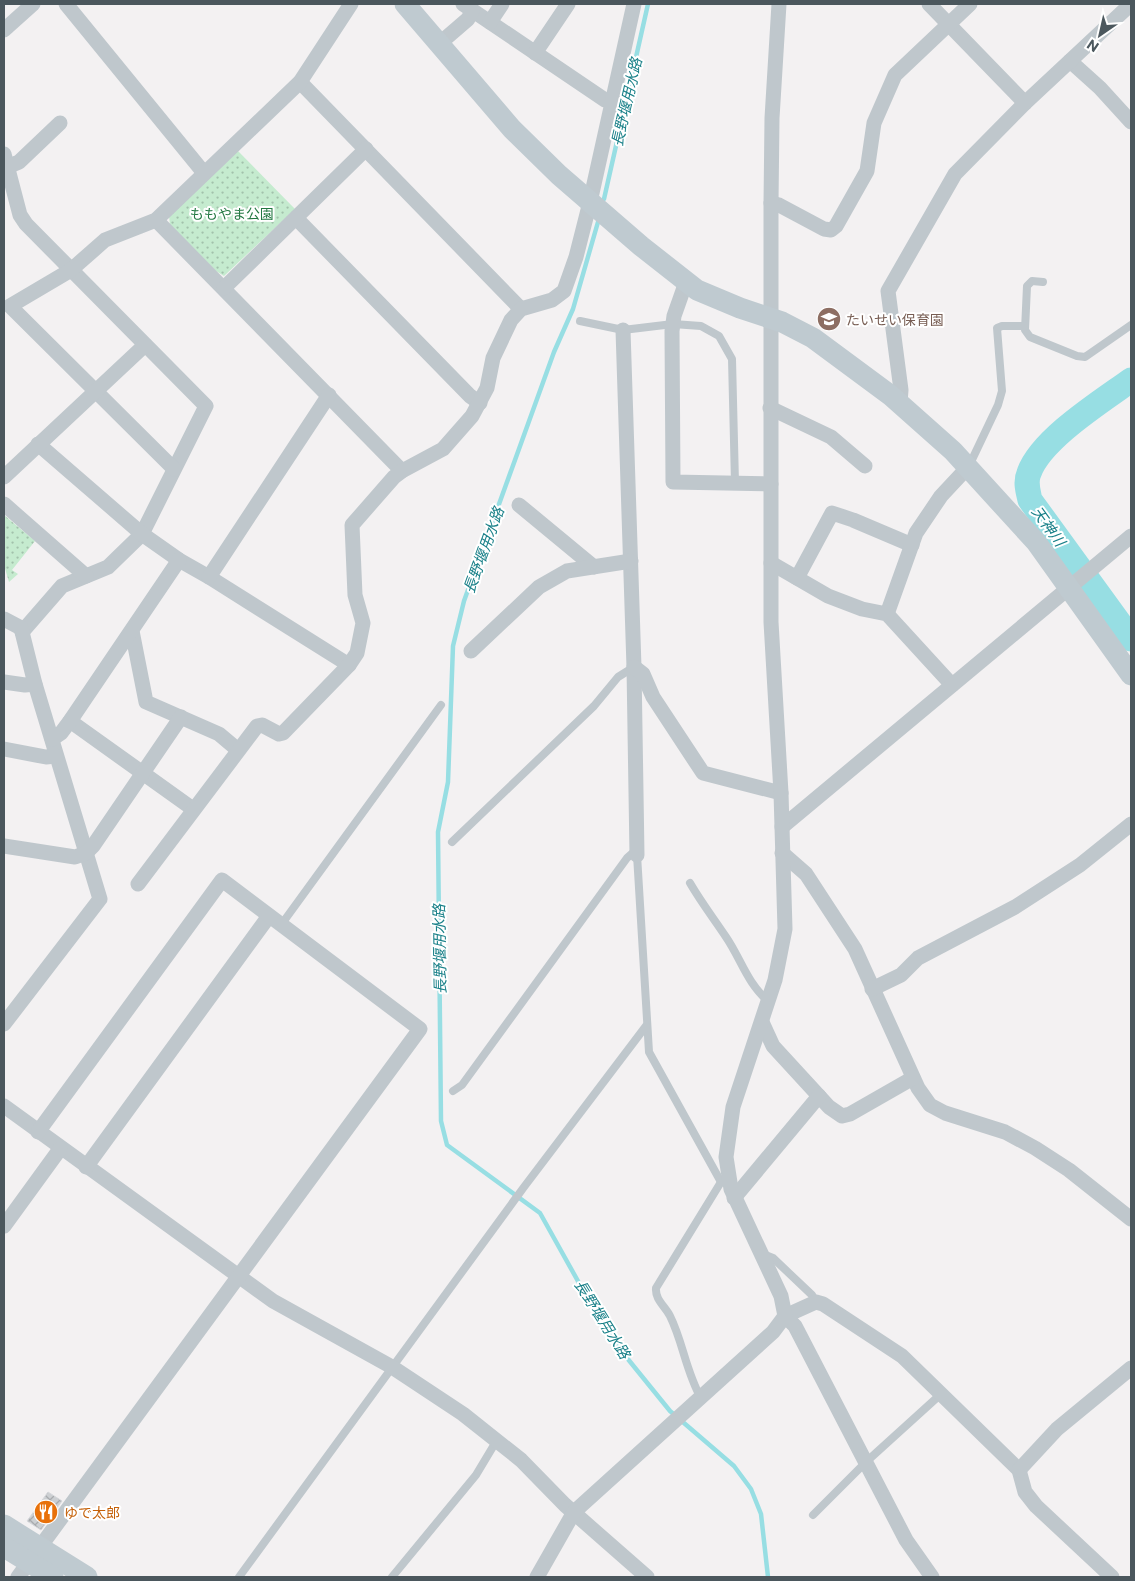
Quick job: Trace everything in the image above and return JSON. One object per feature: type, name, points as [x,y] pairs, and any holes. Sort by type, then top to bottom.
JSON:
[{"type":"street","points":[[4,30],[33,4]]},
{"type":"street","points":[[66,4],[204,173]]},
{"type":"street","points":[[174,469],[10,306],[71,270],[104,240],[156,220],[300,82],[351,4]]},
{"type":"street","points":[[405,4],[507,123],[590,202],[686,282],[706,295],[770,318],[813,338],[900,404],[969,466],[1072,586],[1131,675]]},
{"type":"street","points":[[490,22],[502,4]]},
{"type":"street","points":[[536,53],[568,4]]},
{"type":"street","points":[[138,884],[193,809],[258,726],[262,725],[279,734],[283,733],[350,664],[357,653],[363,624],[355,594],[352,525],[402,471],[431,457],[452,442],[480,403],[487,388],[493,358],[511,320],[521,309],[552,300],[564,291],[576,257],[590,202],[614,102],[634,4]]},
{"type":"street","points":[[778,4],[772,118],[771,203],[771,622],[781,793],[785,929],[781,957],[734,1107],[728,1133],[725,1181],[781,1296],[785,1316],[795,1326],[906,1540],[932,1577]]},
{"type":"street","points":[[929,4],[1025,104]]},
{"type":"street","points":[[771,203],[779,205],[824,229],[831,230],[836,226],[868,171],[874,123],[895,76],[970,4]]},
{"type":"street","points":[[900,404],[901,390],[888,291],[955,174],[1070,60],[1131,4]]},
{"type":"street","points":[[439,44],[468,19],[468,7]]},
{"type":"street","points":[[468,7],[605,100],[614,102]]},
{"type":"street","points":[[1070,60],[1100,88],[1131,122]]},
{"type":"street","points":[[300,82],[521,309]]},
{"type":"street","points":[[22,632],[62,586],[108,567],[142,534],[206,406],[20,216],[6,170],[19,162],[60,123]]},
{"type":"street","points":[[224,288],[366,149]]},
{"type":"street","points":[[296,218],[470,396],[480,403]]},
{"type":"street","points":[[156,220],[402,471]]},
{"type":"street","points":[[686,282],[673,324],[673,482],[771,484]]},
{"type":"street","points":[[623,330],[634,667],[637,852]]},
{"type":"street","points":[[4,476],[94,390],[145,345]]},
{"type":"street","points":[[209,577],[329,395]]},
{"type":"street","points":[[770,408],[831,436],[865,466]]},
{"type":"street","points":[[38,444],[142,534],[179,560],[350,664]]},
{"type":"street","points":[[887,614],[916,533],[930,510],[969,466]]},
{"type":"street","points":[[4,504],[86,576]]},
{"type":"street","points":[[519,505],[594,567]]},
{"type":"street","points":[[797,578],[832,513],[912,545]]},
{"type":"street","points":[[782,827],[1131,536]]},
{"type":"street","points":[[52,739],[61,733],[70,721],[179,560]]},
{"type":"street","points":[[471,651],[539,587],[567,571],[631,561]]},
{"type":"street","points":[[771,564],[828,596],[862,609],[887,614],[952,685]]},
{"type":"street","points":[[4,619],[21,628],[35,684],[100,899],[4,1024]]},
{"type":"street","points":[[132,631],[146,702],[219,734],[238,750]]},
{"type":"street","points":[[634,667],[643,674],[653,697],[702,773],[781,793]]},
{"type":"street","points":[[4,682],[25,685],[35,684]]},
{"type":"street","points":[[4,846],[75,857],[86,853],[93,846],[181,717]]},
{"type":"street","points":[[70,721],[193,809]]},
{"type":"street","points":[[4,748],[46,757],[56,756]]},
{"type":"street","points":[[872,989],[900,975],[918,958],[1015,907],[1072,871],[1131,824]]},
{"type":"street","points":[[782,852],[806,874],[855,949],[913,1078],[930,1105],[945,1113],[1005,1132],[1035,1148],[1068,1170],[1131,1219]]},
{"type":"street","points":[[29,1563],[420,1029],[222,880],[38,1132]]},
{"type":"street","points":[[86,1166],[275,920]]},
{"type":"street","points":[[762,1022],[773,1046],[829,1107],[842,1116],[850,1114],[913,1078]]},
{"type":"street","points":[[734,1198],[819,1096]]},
{"type":"street","points":[[4,1106],[60,1149],[273,1301],[392,1367],[429,1390],[497,1439],[574,1512],[648,1577]]},
{"type":"street","points":[[4,1226],[60,1149]]},
{"type":"street","points":[[537,1577],[574,1512],[773,1332],[785,1316],[797,1313],[816,1302],[823,1304],[902,1356],[1020,1470],[1025,1492],[1036,1506],[1112,1577]]},
{"type":"street","points":[[1020,1470],[1057,1428],[1131,1368]]},
{"type":"street","points":[[4,1526],[29,1563],[87,1577]]},
{"type":"street","points":[[4,1547],[53,1577]]},
{"type":"lane","points":[[1043,282],[1032,280],[1027,286],[1025,330],[1030,336],[1077,356],[1085,357],[1131,325]]},
{"type":"lane","points":[[580,321],[623,330],[673,324],[702,326],[712,331],[723,342],[732,360],[735,483]]},
{"type":"lane","points":[[969,466],[998,405],[1002,391],[997,328],[1002,326],[1025,326]]},
{"type":"lane","points":[[452,842],[594,706],[618,677],[634,667]]},
{"type":"lane","points":[[275,920],[441,705]]},
{"type":"lane","points":[[453,1091],[462,1085],[627,858],[637,852],[647,1043],[653,1062],[725,1181],[656,1288],[656,1295],[670,1316],[693,1385],[701,1398]]},
{"type":"lane","points":[[690,883],[726,937],[748,980],[768,1001]]},
{"type":"lane","points":[[239,1577],[522,1190],[646,1026]]},
{"type":"lane","points":[[761,1253],[773,1258],[812,1295],[816,1302]]},
{"type":"lane","points":[[813,1515],[866,1462],[941,1394]]},
{"type":"lane","points":[[392,1577],[476,1475],[497,1439]]},
{"type":"green space","name":"ももやま公園","points":[[238,151],[295,209],[224,276],[216,271],[170,225],[169,216]]},
{"type":"green space","points":[[4,515],[35,541],[12,570],[18,574],[9,582],[4,565]]},
{"type":"building","name":"ゆで太郎","points":[[48,1492],[62,1501],[41,1530],[27,1521]]},
{"type":"waterway","name":"長野堰用水路","points":[[604,199],[648,4]]},
{"type":"waterway","name":"長野堰用水路","points":[[598,222],[573,309],[554,352],[464,601],[453,646],[448,782],[438,832],[441,1121],[447,1145],[540,1213],[603,1326],[623,1353],[670,1411],[734,1466],[751,1489],[761,1514],[768,1577]]},
{"type":"waterway","name":"天神川","points":[[1131,380],[1059,434],[1036,460],[1029,473],[1027,483],[1030,500],[1131,639]]},
{"type":"place","name":"たいせい保育園","points":[[829,319]]},
{"type":"place","name":"ゆで太郎","points":[[46,1512]]}]
